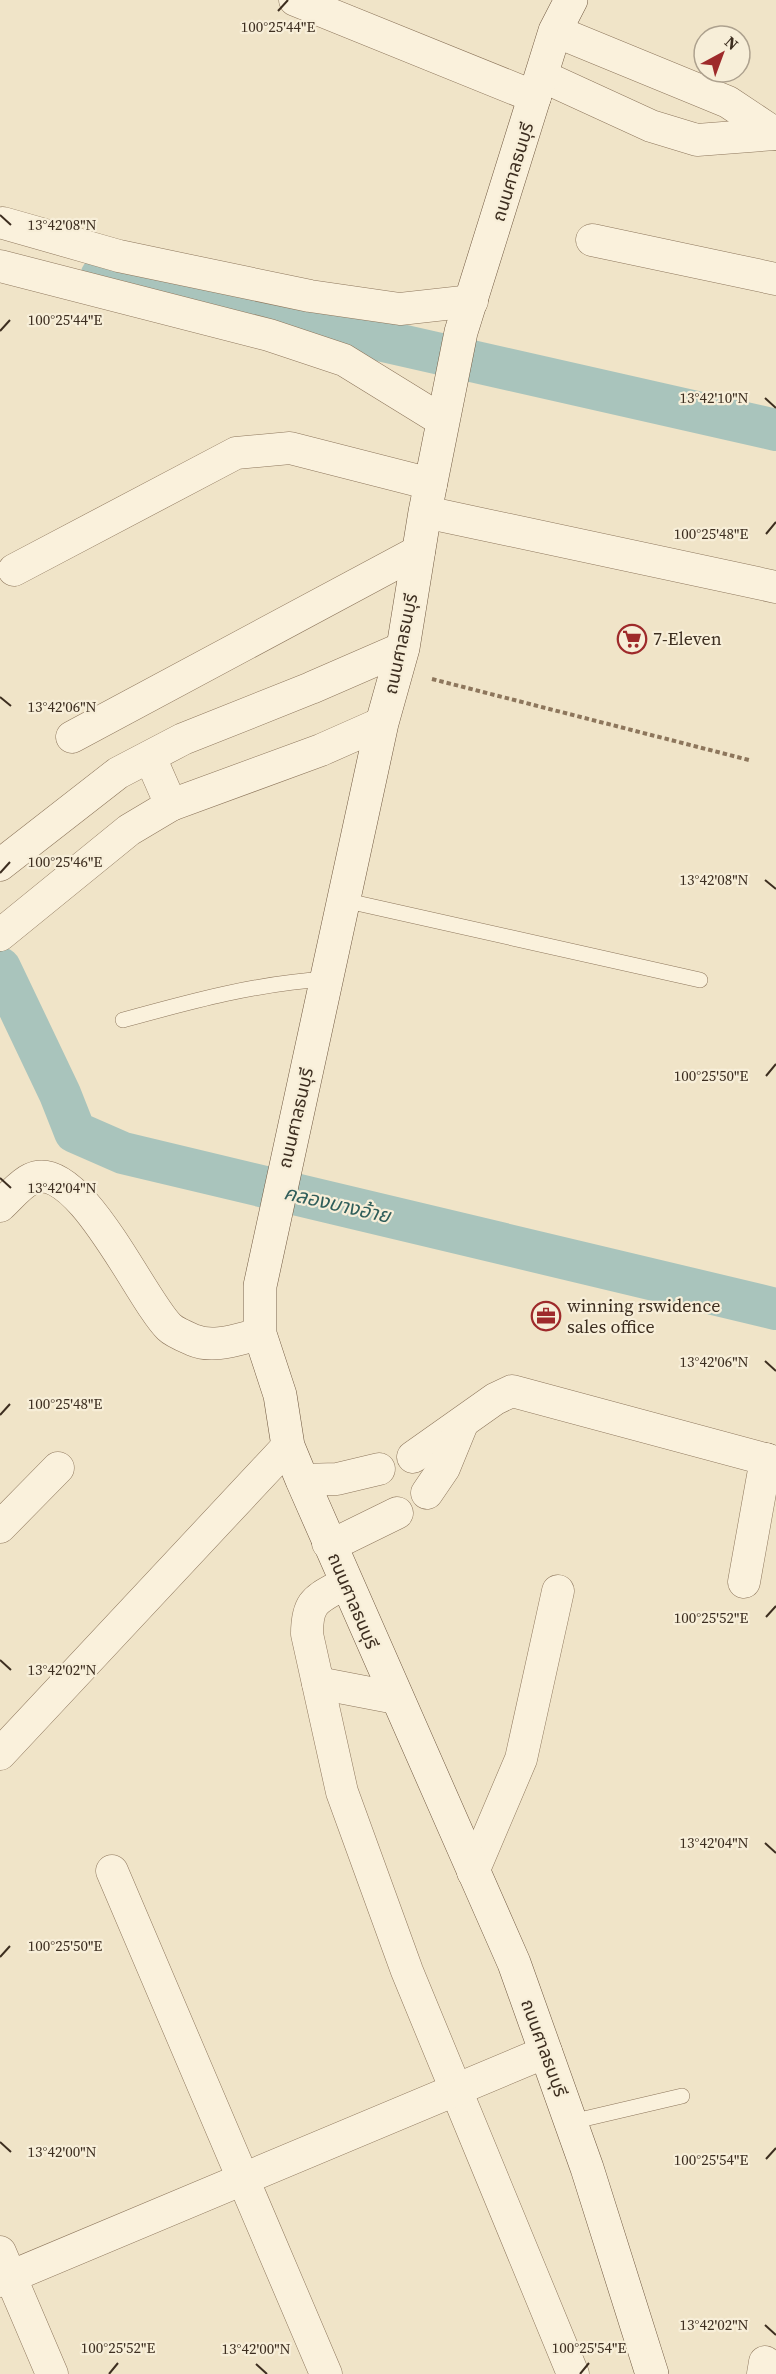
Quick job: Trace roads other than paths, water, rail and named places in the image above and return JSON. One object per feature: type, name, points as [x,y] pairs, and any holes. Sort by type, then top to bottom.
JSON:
[{"type":"street","points":[[295,0],[538,87],[697,140],[776,134],[728,102],[555,32]]},
{"type":"street","name":"ถนนศาลธนบุรี","points":[[571,0],[555,32],[461,332],[450,380],[400,659],[382,723],[260,1286],[260,1334],[280,1395],[288,1446],[345,1583],[514,1963],[571,2122],[652,2374]]},
{"type":"street","points":[[3,223],[119,256],[310,297],[400,309],[472,301]]},
{"type":"street","points":[[592,240],[776,279]]},
{"type":"street","points":[[0,266],[269,335],[344,360],[443,421]]},
{"type":"street","points":[[14,570],[236,453],[290,448],[428,498],[776,587]]},
{"type":"street","points":[[72,737],[419,551]]},
{"type":"street","points":[[0,865],[118,772],[192,735],[311,688],[400,659]]},
{"type":"street","points":[[0,935],[129,830],[171,805],[321,750],[382,723]]},
{"type":"street","points":[[150,757],[171,805]]},
{"type":"street","points":[[0,1206],[32,1178],[48,1177],[69,1187],[91,1211],[169,1327],[194,1341],[216,1344],[260,1334]]},
{"type":"street","points":[[413,1457],[462,1425],[495,1399],[512,1391],[771,1460],[744,1582]]},
{"type":"street","points":[[427,1493],[444,1468],[462,1425]]},
{"type":"street","points":[[0,1754],[288,1446]]},
{"type":"street","points":[[0,1527],[58,1468]]},
{"type":"street","points":[[302,1480],[337,1479],[379,1469]]},
{"type":"street","points":[[328,1543],[344,1539],[397,1513]]},
{"type":"street","points":[[345,1583],[316,1600],[307,1614],[307,1634],[342,1792],[407,1971],[573,2374]]},
{"type":"street","points":[[473,1872],[521,1759],[558,1591]]},
{"type":"street","points":[[318,1683],[396,1698]]},
{"type":"street","points":[[112,1871],[326,2374]]},
{"type":"street","points":[[52,2374],[4,2270],[243,2178],[546,2052]]},
{"type":"lane","points":[[343,900],[699,980]]},
{"type":"lane","points":[[123,1020],[207,996],[268,984],[328,979]]},
{"type":"lane","points":[[571,2122],[681,2096]]},
{"type":"waterway","points":[[101,277],[776,430]]},
{"type":"waterway","name":"คลองบางอ้าย","points":[[0,968],[60,1094],[75,1132],[123,1153],[776,1309]]},
{"type":"place","name":"7-Eleven","points":[[632,639]]},
{"type":"place","name":"winning rswidence sales office","points":[[546,1316]]}]
